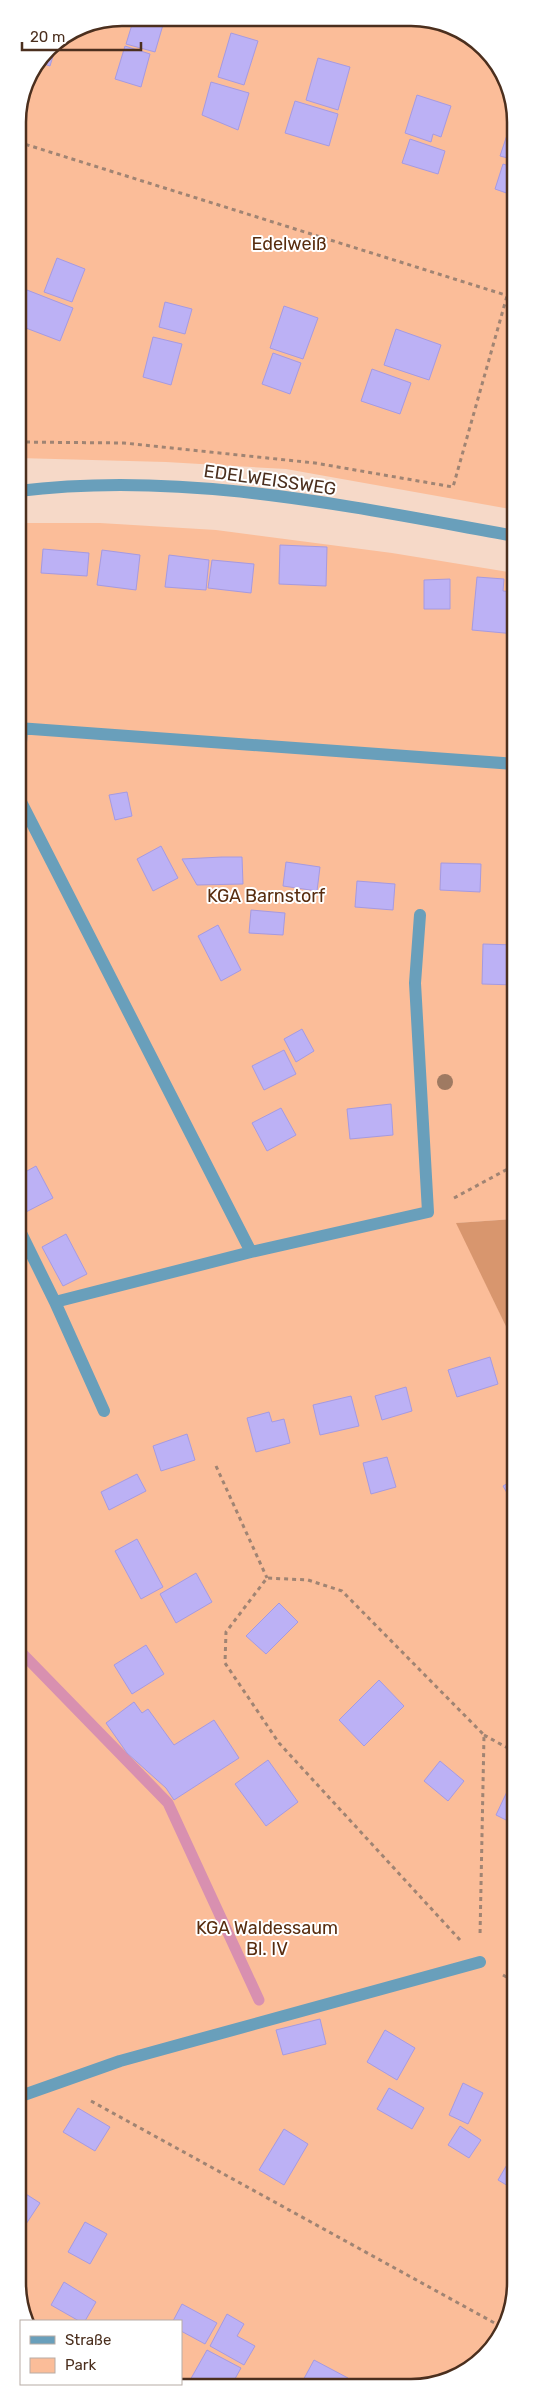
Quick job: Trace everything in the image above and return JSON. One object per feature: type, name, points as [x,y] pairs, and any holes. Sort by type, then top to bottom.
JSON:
[{"type":"street","name":"EDELWEISSWEG","points":[[26,490],[112,484],[185,486],[273,496],[507,535]]},
{"type":"street","points":[[26,728],[507,763]]},
{"type":"street","points":[[26,812],[251,1252]]},
{"type":"street","points":[[55,1302],[251,1252],[428,1212],[415,983],[420,915]]},
{"type":"street","points":[[26,1243],[55,1302],[104,1411]]},
{"type":"street","points":[[26,2094],[120,2061],[480,1962]]},
{"type":"path","points":[[26,145],[507,296],[453,487],[315,463],[124,443],[26,442]]},
{"type":"path","points":[[428,1212],[507,1169]]},
{"type":"path","points":[[216,1466],[267,1578]]},
{"type":"path","points":[[267,1578],[308,1580],[342,1591],[484,1735],[507,1748]]},
{"type":"path","points":[[267,1578],[226,1632],[225,1664],[279,1743],[480,1962]]},
{"type":"path","points":[[480,1962],[484,1735]]},
{"type":"path","points":[[58,2083],[497,2324]]},
{"type":"green space","name":"Edelweiß","points":[[116,26],[417,26],[436,30],[464,42],[491,69],[502,91],[506,110],[507,509],[286,469],[166,462],[26,458],[26,116],[31,91],[42,69],[54,54],[74,39],[97,30]]},
{"type":"green space","points":[[26,523],[100,523],[216,530],[392,553],[507,572],[507,1220],[457,1223],[507,1328],[507,2289],[505,2301],[494,2331],[483,2346],[459,2366],[442,2374],[411,2379],[182,2379],[182,2320],[34,2320],[27,2295]]},
{"type":"shaded area","points":[[507,1220],[507,1328],[456,1223]]},
{"type":"building","points":[[132,26],[163,26],[155,52],[126,44]]},
{"type":"building","points":[[231,33],[258,41],[244,85],[218,77]]},
{"type":"building","points":[[125,46],[150,54],[141,87],[115,79]]},
{"type":"building","points":[[53,55],[50,66],[46,65]]},
{"type":"building","points":[[318,58],[350,67],[338,110],[306,100]]},
{"type":"building","points":[[211,82],[249,93],[238,130],[202,115]]},
{"type":"building","points":[[417,95],[451,106],[441,137],[433,134],[431,142],[405,133]]},
{"type":"building","points":[[295,101],[338,114],[329,146],[285,133]]},
{"type":"building","points":[[507,135],[507,158],[500,156]]},
{"type":"building","points":[[410,139],[445,151],[438,174],[402,163]]},
{"type":"building","points":[[503,164],[507,165],[507,193],[495,189]]},
{"type":"building","points":[[57,258],[85,269],[72,302],[44,292]]},
{"type":"building","points":[[27,290],[73,308],[60,341],[26,328]]},
{"type":"building","points":[[165,302],[192,309],[185,334],[159,327]]},
{"type":"building","points":[[284,306],[318,318],[303,359],[270,348]]},
{"type":"building","points":[[396,329],[441,345],[429,380],[384,365]]},
{"type":"building","points":[[153,337],[182,344],[171,385],[143,377]]},
{"type":"building","points":[[273,353],[301,363],[290,394],[262,384]]},
{"type":"building","points":[[372,369],[411,383],[400,414],[361,401]]},
{"type":"building","points":[[280,545],[327,547],[326,586],[279,584]]},
{"type":"building","points":[[43,549],[89,553],[87,576],[41,573]]},
{"type":"building","points":[[102,550],[140,555],[136,590],[97,585]]},
{"type":"building","points":[[169,555],[209,560],[206,590],[165,587]]},
{"type":"building","points":[[212,560],[254,564],[251,593],[208,588]]},
{"type":"building","points":[[477,577],[504,579],[503,591],[507,591],[507,633],[472,630]]},
{"type":"building","points":[[450,579],[450,609],[424,609],[424,580]]},
{"type":"building","points":[[127,792],[132,816],[115,820],[109,795]]},
{"type":"building","points":[[161,846],[178,878],[153,891],[137,859]]},
{"type":"building","points":[[242,857],[243,884],[197,885],[182,859]]},
{"type":"building","points":[[286,862],[320,867],[317,891],[283,886]]},
{"type":"building","points":[[441,863],[481,864],[480,892],[440,890]]},
{"type":"building","points":[[357,881],[395,884],[393,910],[355,907]]},
{"type":"building","points":[[251,910],[285,913],[283,935],[249,933]]},
{"type":"building","points":[[218,925],[241,970],[221,981],[198,936]]},
{"type":"building","points":[[483,944],[507,945],[507,985],[482,984]]},
{"type":"building","points":[[302,1029],[314,1051],[296,1062],[284,1039]]},
{"type":"building","points":[[284,1050],[296,1074],[264,1090],[252,1066]]},
{"type":"building","points":[[391,1104],[393,1135],[350,1139],[347,1109]]},
{"type":"building","points":[[281,1108],[296,1135],[267,1151],[252,1123]]},
{"type":"building","points":[[36,1166],[53,1198],[26,1212],[26,1172]]},
{"type":"building","points":[[66,1234],[87,1274],[63,1286],[42,1247]]},
{"type":"building","points":[[490,1357],[498,1384],[457,1397],[448,1370]]},
{"type":"building","points":[[406,1387],[412,1411],[382,1420],[375,1396]]},
{"type":"building","points":[[351,1396],[359,1426],[320,1435],[313,1405]]},
{"type":"building","points":[[269,1412],[272,1422],[284,1419],[290,1443],[256,1452],[247,1418]]},
{"type":"building","points":[[187,1434],[195,1460],[161,1471],[153,1446]]},
{"type":"building","points":[[387,1457],[396,1487],[371,1494],[363,1463]]},
{"type":"building","points":[[137,1474],[146,1491],[109,1510],[101,1492]]},
{"type":"building","points":[[507,1484],[507,1493],[503,1486]]},
{"type":"building","points":[[137,1539],[163,1587],[141,1599],[115,1551]]},
{"type":"building","points":[[196,1573],[212,1602],[176,1623],[160,1594]]},
{"type":"building","points":[[279,1603],[298,1622],[266,1654],[246,1636]]},
{"type":"building","points":[[146,1645],[164,1674],[132,1694],[114,1665]]},
{"type":"building","points":[[379,1680],[404,1706],[364,1746],[339,1720]]},
{"type":"building","points":[[134,1702],[142,1713],[148,1709],[174,1745],[214,1720],[239,1758],[174,1800],[166,1788],[127,1753],[106,1723]]},
{"type":"building","points":[[268,1760],[298,1802],[266,1826],[235,1784]]},
{"type":"building","points":[[440,1761],[464,1781],[448,1801],[424,1781]]},
{"type":"building","points":[[507,1792],[507,1820],[496,1815]]},
{"type":"building","points":[[320,2019],[326,2044],[283,2055],[276,2030]]},
{"type":"building","points":[[385,2030],[415,2048],[397,2080],[367,2062]]},
{"type":"building","points":[[463,2083],[483,2093],[468,2124],[449,2115]]},
{"type":"building","points":[[389,2088],[424,2108],[412,2129],[377,2109]]},
{"type":"building","points":[[78,2108],[110,2127],[95,2151],[63,2132]]},
{"type":"building","points":[[460,2126],[481,2140],[469,2158],[448,2145]]},
{"type":"building","points":[[284,2129],[308,2144],[284,2185],[259,2170]]},
{"type":"building","points":[[507,2165],[507,2185],[498,2180]]},
{"type":"building","points":[[26,2194],[40,2203],[26,2224]]},
{"type":"building","points":[[85,2222],[107,2234],[90,2264],[68,2252]]},
{"type":"building","points":[[64,2282],[96,2302],[86,2320],[77,2320],[51,2305]]},
{"type":"building","points":[[182,2304],[217,2323],[205,2344],[182,2332],[182,2320],[174,2320]]},
{"type":"building","points":[[227,2314],[244,2324],[237,2336],[255,2346],[244,2365],[210,2346]]},
{"type":"building","points":[[207,2350],[241,2368],[235,2379],[191,2379]]},
{"type":"building","points":[[314,2360],[348,2378],[347,2379],[304,2379]]},
{"type":"waterway","points":[[26,1657],[168,1803],[259,2000]]},
{"type":"park label","name":"KGA Barnstorf","points":[[266,896]]},
{"type":"park label","name":"KGA Waldessaum Bl. IV","points":[[267,1938]]}]
